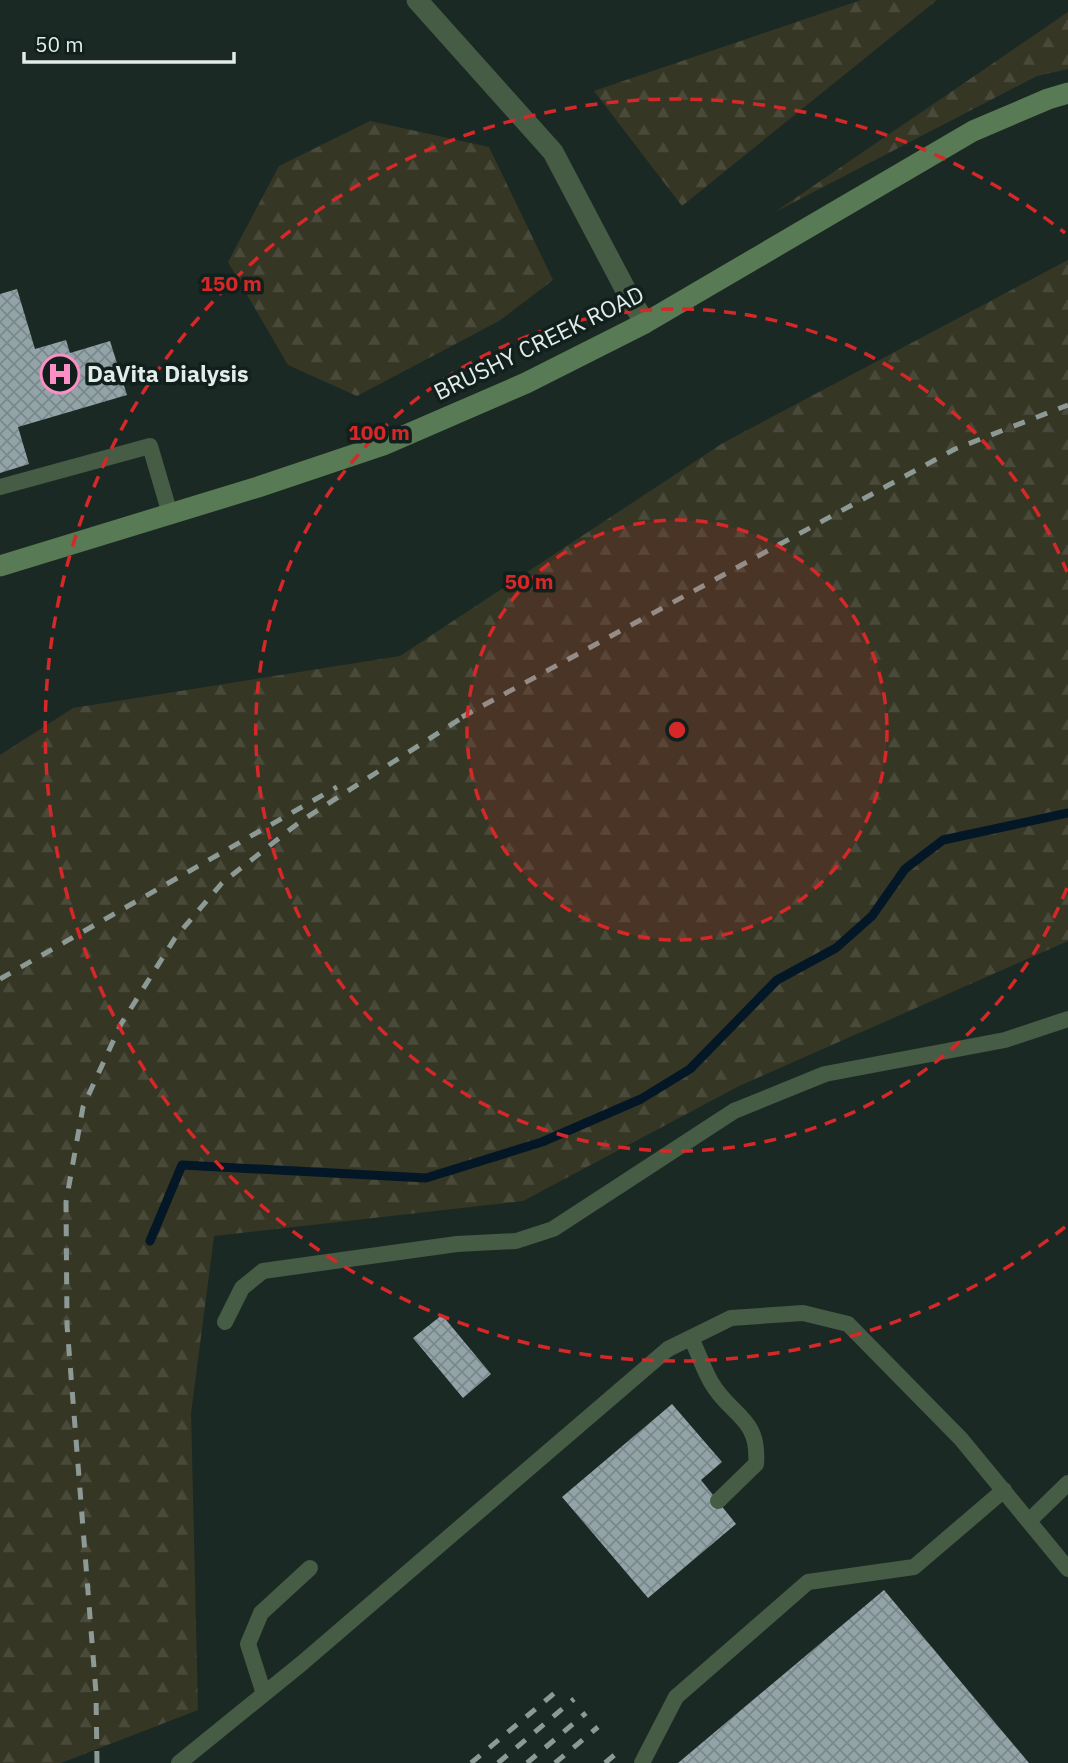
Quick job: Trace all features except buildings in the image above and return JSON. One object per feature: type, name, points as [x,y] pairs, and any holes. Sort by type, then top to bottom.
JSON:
[{"type":"main road","name":"BRUSHY CREEK ROAD","points":[[0,566],[383,445],[526,383],[645,323],[973,131],[1068,93]]},
{"type":"street","points":[[417,0],[553,152],[645,323]]},
{"type":"lane","points":[[0,487],[150,446],[170,514]]},
{"type":"lane","points":[[225,1322],[242,1288],[263,1271],[457,1244],[516,1241],[553,1229],[734,1111],[825,1074],[1005,1040],[1068,1019]]},
{"type":"lane","points":[[179,1763],[264,1694],[668,1349],[731,1318],[803,1313],[848,1324],[961,1439],[1068,1569]]},
{"type":"lane","points":[[691,1338],[712,1384],[750,1426],[758,1446],[756,1464],[718,1501]]},
{"type":"lane","points":[[1028,1521],[1068,1483]]},
{"type":"lane","points":[[642,1763],[676,1697],[808,1582],[914,1567],[1004,1490]]},
{"type":"lane","points":[[264,1694],[248,1644],[261,1614],[310,1568]]},
{"type":"green space","points":[[861,0],[937,0],[682,206],[594,91]]},
{"type":"green space","points":[[1068,12],[1068,69],[1037,76],[775,212]]},
{"type":"green space","points":[[370,121],[489,147],[553,280],[499,321],[357,396],[288,365],[228,262],[279,166]]},
{"type":"green space","points":[[1068,260],[1068,941],[739,1086],[523,1201],[214,1236],[191,1413],[198,1710],[61,1763],[0,1763],[0,755],[73,708],[400,656],[723,443]]},
{"type":"waterway","points":[[150,1241],[182,1165],[426,1178],[542,1142],[641,1099],[690,1069],[777,980],[836,948],[872,916],[905,869],[943,840],[1068,813]]},
{"type":"railway","points":[[462,717],[955,449],[1068,405]]},
{"type":"railway","points":[[97,1763],[96,1693],[67,1325],[66,1202],[83,1107],[121,1024],[175,938],[222,883],[301,821],[471,712]]},
{"type":"railway","points":[[0,979],[337,787]]},
{"type":"railway","points":[[471,1763],[563,1686]]},
{"type":"railway","points":[[498,1763],[574,1699]]},
{"type":"railway","points":[[527,1763],[586,1713]]},
{"type":"railway","points":[[555,1763],[598,1727]]},
{"type":"railway","points":[[605,1763],[618,1752]]},
{"type":"place","name":"DaVita Dialysis","points":[[60,374]]}]
